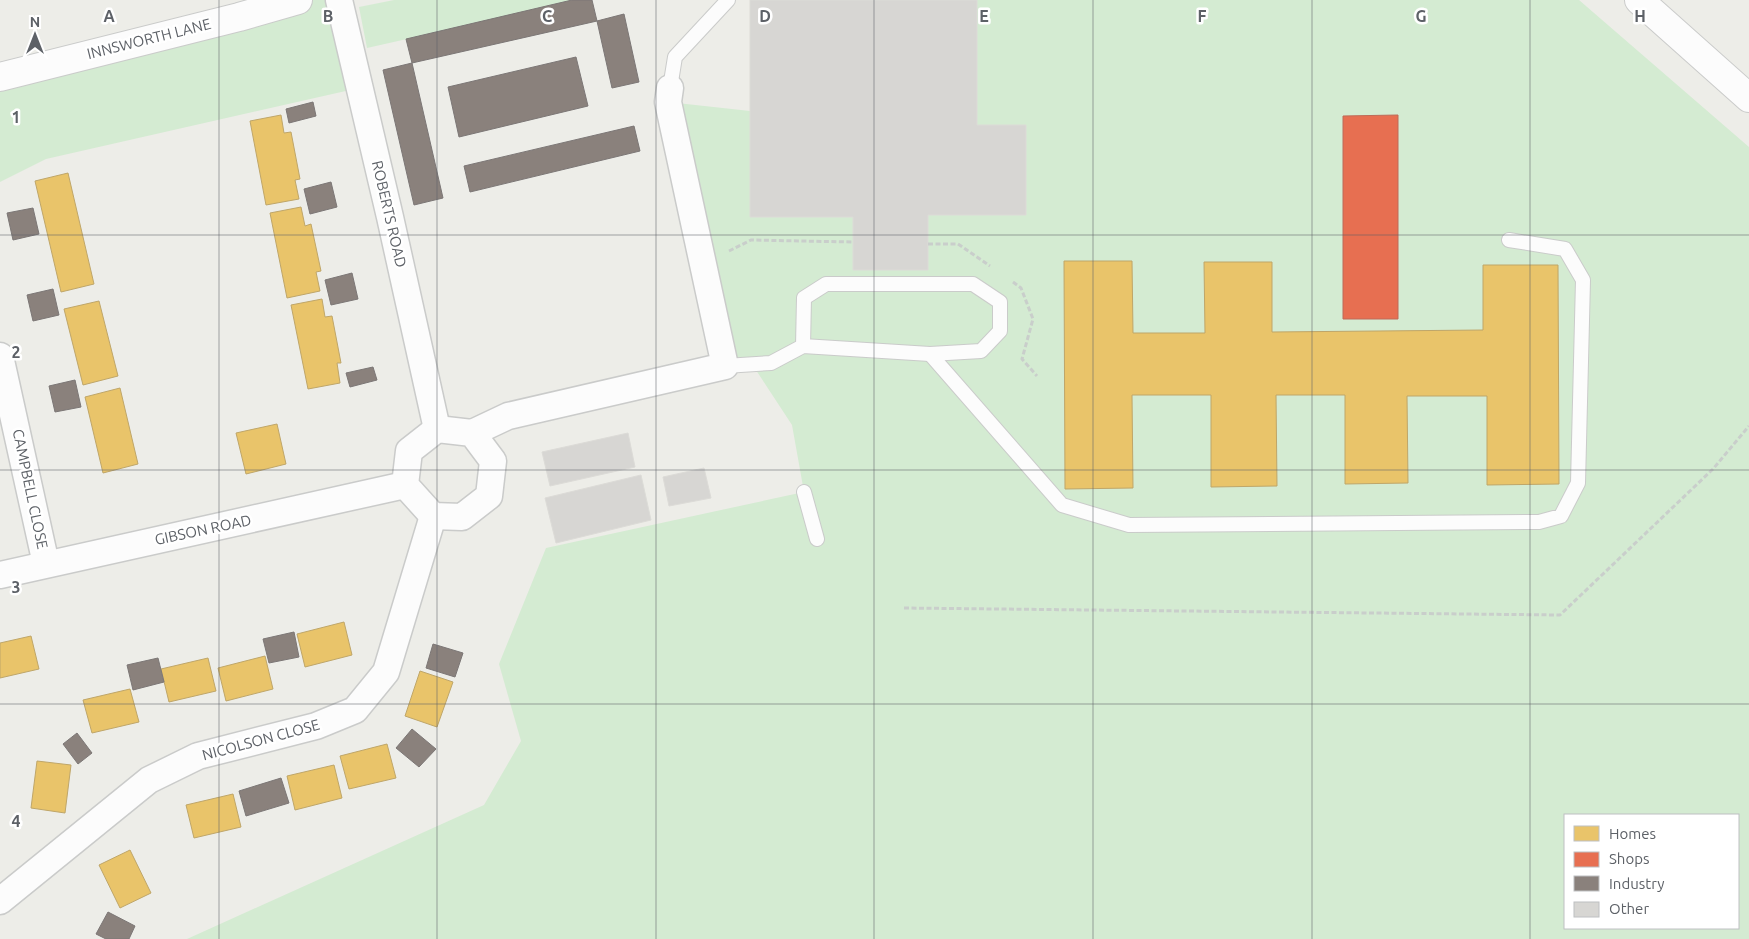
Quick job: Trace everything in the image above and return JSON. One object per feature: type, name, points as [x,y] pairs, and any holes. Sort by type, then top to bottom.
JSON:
[{"type":"street","name":"INNSWORTH LANE","points":[[0,77],[239,17],[298,0]]},
{"type":"street","name":"ROBERTS ROAD","points":[[339,0],[437,429]]},
{"type":"street","points":[[1639,0],[1749,98]]},
{"type":"street","points":[[472,433],[493,461],[489,496],[462,517],[433,516],[405,485],[409,451],[437,429],[472,433],[508,416],[725,366],[668,102],[670,88]]},
{"type":"street","name":"CAMPBELL CLOSE","points":[[0,356],[46,564]]},
{"type":"street","name":"GIBSON ROAD","points":[[0,575],[405,485]]},
{"type":"street","name":"NICOLSON CLOSE","points":[[0,901],[149,780],[198,756],[316,726],[355,710],[386,672],[433,516]]},
{"type":"lane","points":[[670,88],[675,58],[728,0]]},
{"type":"lane","points":[[930,354],[1062,505],[1129,525],[1539,522],[1561,516],[1578,483],[1583,280],[1565,249],[1509,240]]},
{"type":"lane","points":[[725,366],[771,363],[803,346],[930,354],[981,351],[1000,331],[1000,302],[973,284],[826,284],[804,298],[803,346]]},
{"type":"lane","points":[[804,492],[817,539]]},
{"type":"path","points":[[704,270],[718,256],[751,240],[853,242]]},
{"type":"path","points":[[904,608],[1560,615],[1713,469],[1749,426]]},
{"type":"green space","points":[[298,0],[339,0],[359,88],[46,159],[0,182],[0,77]]},
{"type":"green space","points":[[394,0],[580,0],[367,48],[359,7]]},
{"type":"green space","points":[[977,0],[1579,0],[1749,147],[1749,939],[187,939],[484,805],[521,741],[499,664],[546,548],[804,492],[792,425],[752,364],[725,366],[668,102],[750,111],[928,215],[977,125]]},
{"type":"building: Homes","points":[[281,115],[284,133],[291,132],[300,179],[295,180],[299,199],[266,205],[250,121]]},
{"type":"building: Homes","points":[[68,173],[94,284],[61,292],[35,181]]},
{"type":"building: Homes","points":[[301,207],[305,226],[311,224],[321,271],[316,272],[320,291],[287,298],[270,213]]},
{"type":"building: Homes","points":[[1064,261],[1132,261],[1133,333],[1205,333],[1204,262],[1272,262],[1272,332],[1483,330],[1483,265],[1558,265],[1559,484],[1487,485],[1487,396],[1407,396],[1408,483],[1345,484],[1345,395],[1276,395],[1277,486],[1211,487],[1211,395],[1132,395],[1133,488],[1065,489]]},
{"type":"building: Homes","points":[[322,299],[325,317],[332,316],[341,363],[337,363],[340,383],[308,389],[291,305]]},
{"type":"building: Homes","points":[[99,301],[118,376],[83,385],[64,309]]},
{"type":"building: Homes","points":[[120,388],[138,464],[103,473],[85,397]]},
{"type":"building: Homes","points":[[277,424],[286,464],[246,474],[236,433]]},
{"type":"building: Homes","points":[[344,622],[352,655],[305,667],[297,634]]},
{"type":"building: Homes","points":[[31,636],[39,669],[0,678],[0,643]]},
{"type":"building: Homes","points":[[265,656],[273,689],[226,701],[218,668]]},
{"type":"building: Homes","points":[[208,658],[216,691],[169,702],[161,669]]},
{"type":"building: Homes","points":[[420,671],[453,682],[437,727],[405,716]]},
{"type":"building: Homes","points":[[130,689],[139,722],[92,733],[83,700]]},
{"type":"building: Homes","points":[[387,744],[396,778],[349,789],[340,756]]},
{"type":"building: Homes","points":[[37,761],[71,765],[65,813],[31,808]]},
{"type":"building: Homes","points":[[334,765],[342,798],[295,810],[287,776]]},
{"type":"building: Homes","points":[[233,794],[241,827],[194,838],[186,805]]},
{"type":"building: Homes","points":[[130,850],[151,893],[120,908],[99,865]]},
{"type":"building: Shops","points":[[1398,115],[1398,319],[1343,319],[1343,116]]},
{"type":"building: Industry","points":[[572,0],[592,0],[597,21],[412,63],[406,39]]},
{"type":"building: Industry","points":[[624,14],[639,82],[612,88],[597,21]]},
{"type":"building: Industry","points":[[576,57],[588,106],[459,137],[448,87]]},
{"type":"building: Industry","points":[[412,63],[443,198],[414,205],[383,70]]},
{"type":"building: Industry","points":[[313,102],[316,116],[289,123],[286,109]]},
{"type":"building: Industry","points":[[634,126],[640,151],[470,192],[464,166]]},
{"type":"building: Industry","points":[[331,182],[337,207],[310,214],[304,189]]},
{"type":"building: Industry","points":[[33,208],[39,234],[13,240],[7,213]]},
{"type":"building: Industry","points":[[352,273],[358,299],[331,305],[325,280]]},
{"type":"building: Industry","points":[[53,289],[59,315],[33,321],[27,295]]},
{"type":"building: Industry","points":[[373,367],[377,380],[350,387],[346,373]]},
{"type":"building: Industry","points":[[75,380],[81,407],[55,412],[49,386]]},
{"type":"building: Industry","points":[[294,632],[299,657],[269,663],[263,639]]},
{"type":"building: Industry","points":[[433,644],[463,653],[455,677],[426,668]]},
{"type":"building: Industry","points":[[158,658],[164,682],[133,690],[127,665]]},
{"type":"building: Industry","points":[[412,729],[436,749],[419,767],[396,748]]},
{"type":"building: Industry","points":[[77,733],[92,753],[78,764],[63,744]]},
{"type":"building: Industry","points":[[281,778],[289,803],[246,816],[239,791]]},
{"type":"building: Industry","points":[[108,912],[135,926],[129,939],[106,939],[96,934]]},
{"type":"building: Other","points":[[750,0],[977,0],[977,125],[1026,125],[1026,215],[928,215],[928,270],[853,270],[853,217],[750,217]]},
{"type":"building: Other","points":[[628,433],[635,467],[550,486],[542,452]]},
{"type":"building: Other","points":[[704,468],[711,498],[669,506],[663,477]]},
{"type":"building: Other","points":[[641,475],[651,520],[556,543],[545,498]]}]
